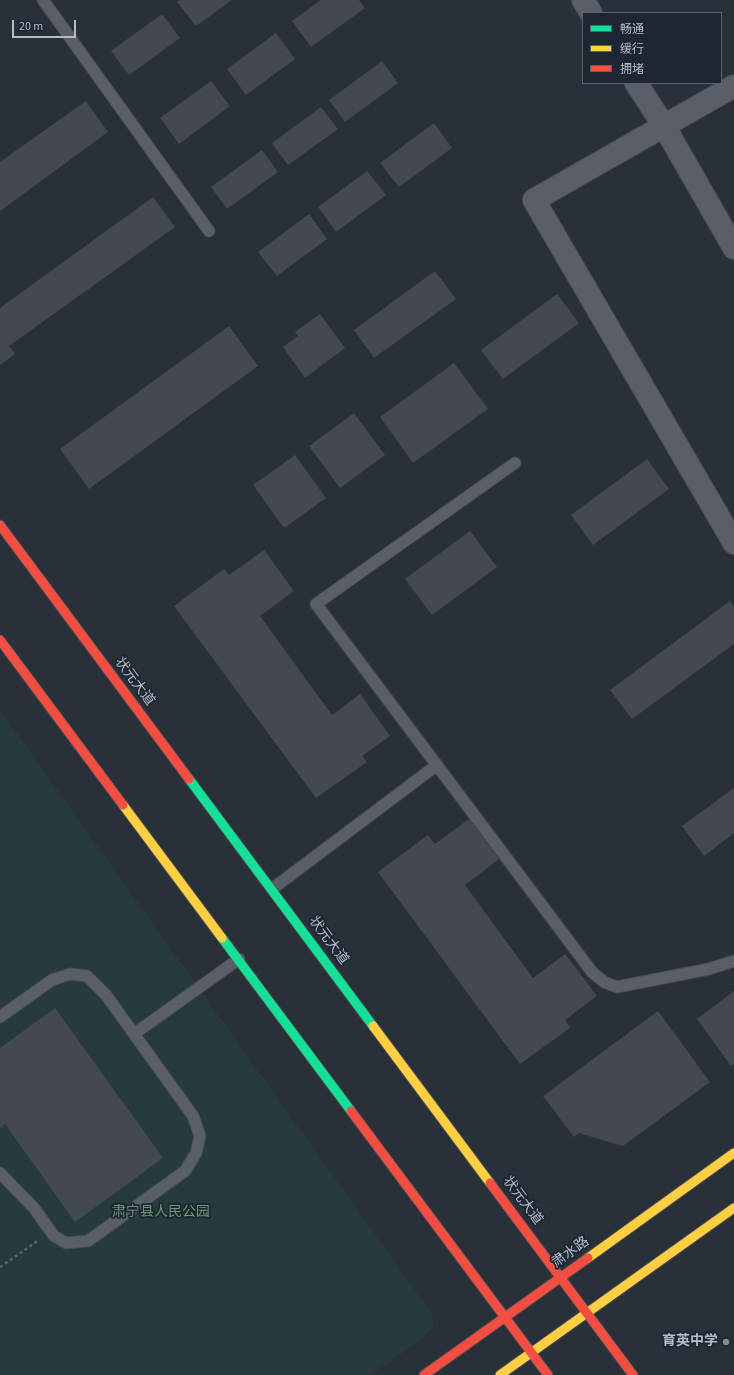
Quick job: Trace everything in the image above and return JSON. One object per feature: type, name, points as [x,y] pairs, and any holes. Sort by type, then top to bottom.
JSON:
[{"type":"main road","name":"状元大道","points":[[0,525],[633,1375]]},
{"type":"main road","points":[[0,640],[548,1375]]},
{"type":"main road","name":"肃水路","points":[[424,1375],[734,1153]]},
{"type":"main road","points":[[500,1375],[734,1208]]},
{"type":"street","points":[[583,0],[590,12]]},
{"type":"street","points":[[637,84],[664,126],[734,248]]},
{"type":"street","points":[[734,86],[534,200],[734,543]]},
{"type":"lane","points":[[43,0],[209,231]]},
{"type":"lane","points":[[515,463],[316,604],[592,972],[604,982],[617,986],[709,969],[734,961]]},
{"type":"lane","points":[[272,889],[437,765]]},
{"type":"lane","points":[[134,1034],[239,959]]},
{"type":"lane","points":[[0,1017],[52,980],[70,974],[88,976],[106,995],[193,1116],[200,1136],[196,1153],[186,1171],[88,1241],[66,1243],[54,1236],[34,1208],[0,1174]]},
{"type":"path","points":[[0,1268],[51,1231]]},
{"type":"green space","name":"肃宁县人民公园","points":[[0,710],[432,1314],[434,1325],[423,1338],[371,1375],[0,1375]]},
{"type":"building","points":[[180,0],[232,0],[196,26],[177,2]]},
{"type":"building","points":[[321,0],[359,0],[365,8],[311,47],[292,21]]},
{"type":"building","points":[[162,14],[180,38],[129,75],[111,51]]},
{"type":"building","points":[[276,33],[295,59],[246,95],[227,69]]},
{"type":"building","points":[[382,61],[398,83],[345,122],[329,100]]},
{"type":"building","points":[[211,81],[230,106],[179,144],[160,118]]},
{"type":"building","points":[[86,101],[108,132],[0,211],[0,162]]},
{"type":"building","points":[[321,107],[338,129],[288,165],[272,143]]},
{"type":"building","points":[[434,123],[452,148],[399,187],[380,163]]},
{"type":"building","points":[[262,150],[278,172],[227,209],[211,187]]},
{"type":"building","points":[[367,171],[386,195],[336,232],[318,207]]},
{"type":"building","points":[[153,197],[175,227],[9,346],[15,354],[0,365],[0,308]]},
{"type":"building","points":[[309,214],[327,239],[277,276],[258,252]]},
{"type":"building","points":[[435,271],[456,299],[374,358],[354,330]]},
{"type":"building","points":[[557,294],[579,323],[503,379],[481,350]]},
{"type":"building","points":[[320,314],[345,348],[305,378],[283,347],[298,336],[295,332]]},
{"type":"building","points":[[229,326],[258,366],[89,489],[60,449]]},
{"type":"building","points":[[454,363],[488,409],[413,463],[380,417]]},
{"type":"building","points":[[354,413],[385,455],[340,488],[309,446]]},
{"type":"building","points":[[295,455],[326,498],[284,528],[253,485]]},
{"type":"building","points":[[647,459],[669,489],[593,545],[571,515]]},
{"type":"building","points":[[470,531],[497,567],[432,615],[405,579]]},
{"type":"building","points":[[264,550],[294,591],[260,616],[332,715],[360,694],[390,736],[362,756],[367,762],[316,798],[174,606],[224,569],[229,575]]},
{"type":"building","points":[[730,601],[734,607],[734,644],[632,719],[610,690]]},
{"type":"building","points":[[734,788],[734,833],[704,856],[682,826]]},
{"type":"building","points":[[469,819],[499,859],[465,885],[533,978],[565,954],[597,996],[565,1020],[570,1028],[520,1064],[378,872],[428,835],[435,844]]},
{"type":"building","points":[[734,991],[734,1064],[731,1066],[697,1019]]},
{"type":"building","points":[[55,1008],[163,1158],[75,1222],[5,1124],[0,1128],[0,1048]]},
{"type":"building","points":[[658,1011],[710,1082],[623,1146],[579,1133],[574,1137],[543,1096]]},
{"type":"traffic: fast","points":[[189,779],[373,1026]]},
{"type":"traffic: fast","points":[[222,938],[351,1111]]},
{"type":"traffic: slow","points":[[123,805],[222,938]]},
{"type":"traffic: slow","points":[[373,1026],[490,1183]]},
{"type":"traffic: slow","points":[[588,1258],[734,1153]]},
{"type":"traffic: slow","points":[[500,1375],[734,1208]]},
{"type":"traffic: jam","points":[[0,525],[189,779]]},
{"type":"traffic: jam","points":[[0,640],[123,805]]},
{"type":"traffic: jam","points":[[351,1111],[548,1375]]},
{"type":"traffic: jam","points":[[490,1183],[633,1375]]},
{"type":"traffic: jam","points":[[424,1375],[588,1258]]},
{"type":"place","name":"育英中学","points":[[726,1342]]}]
